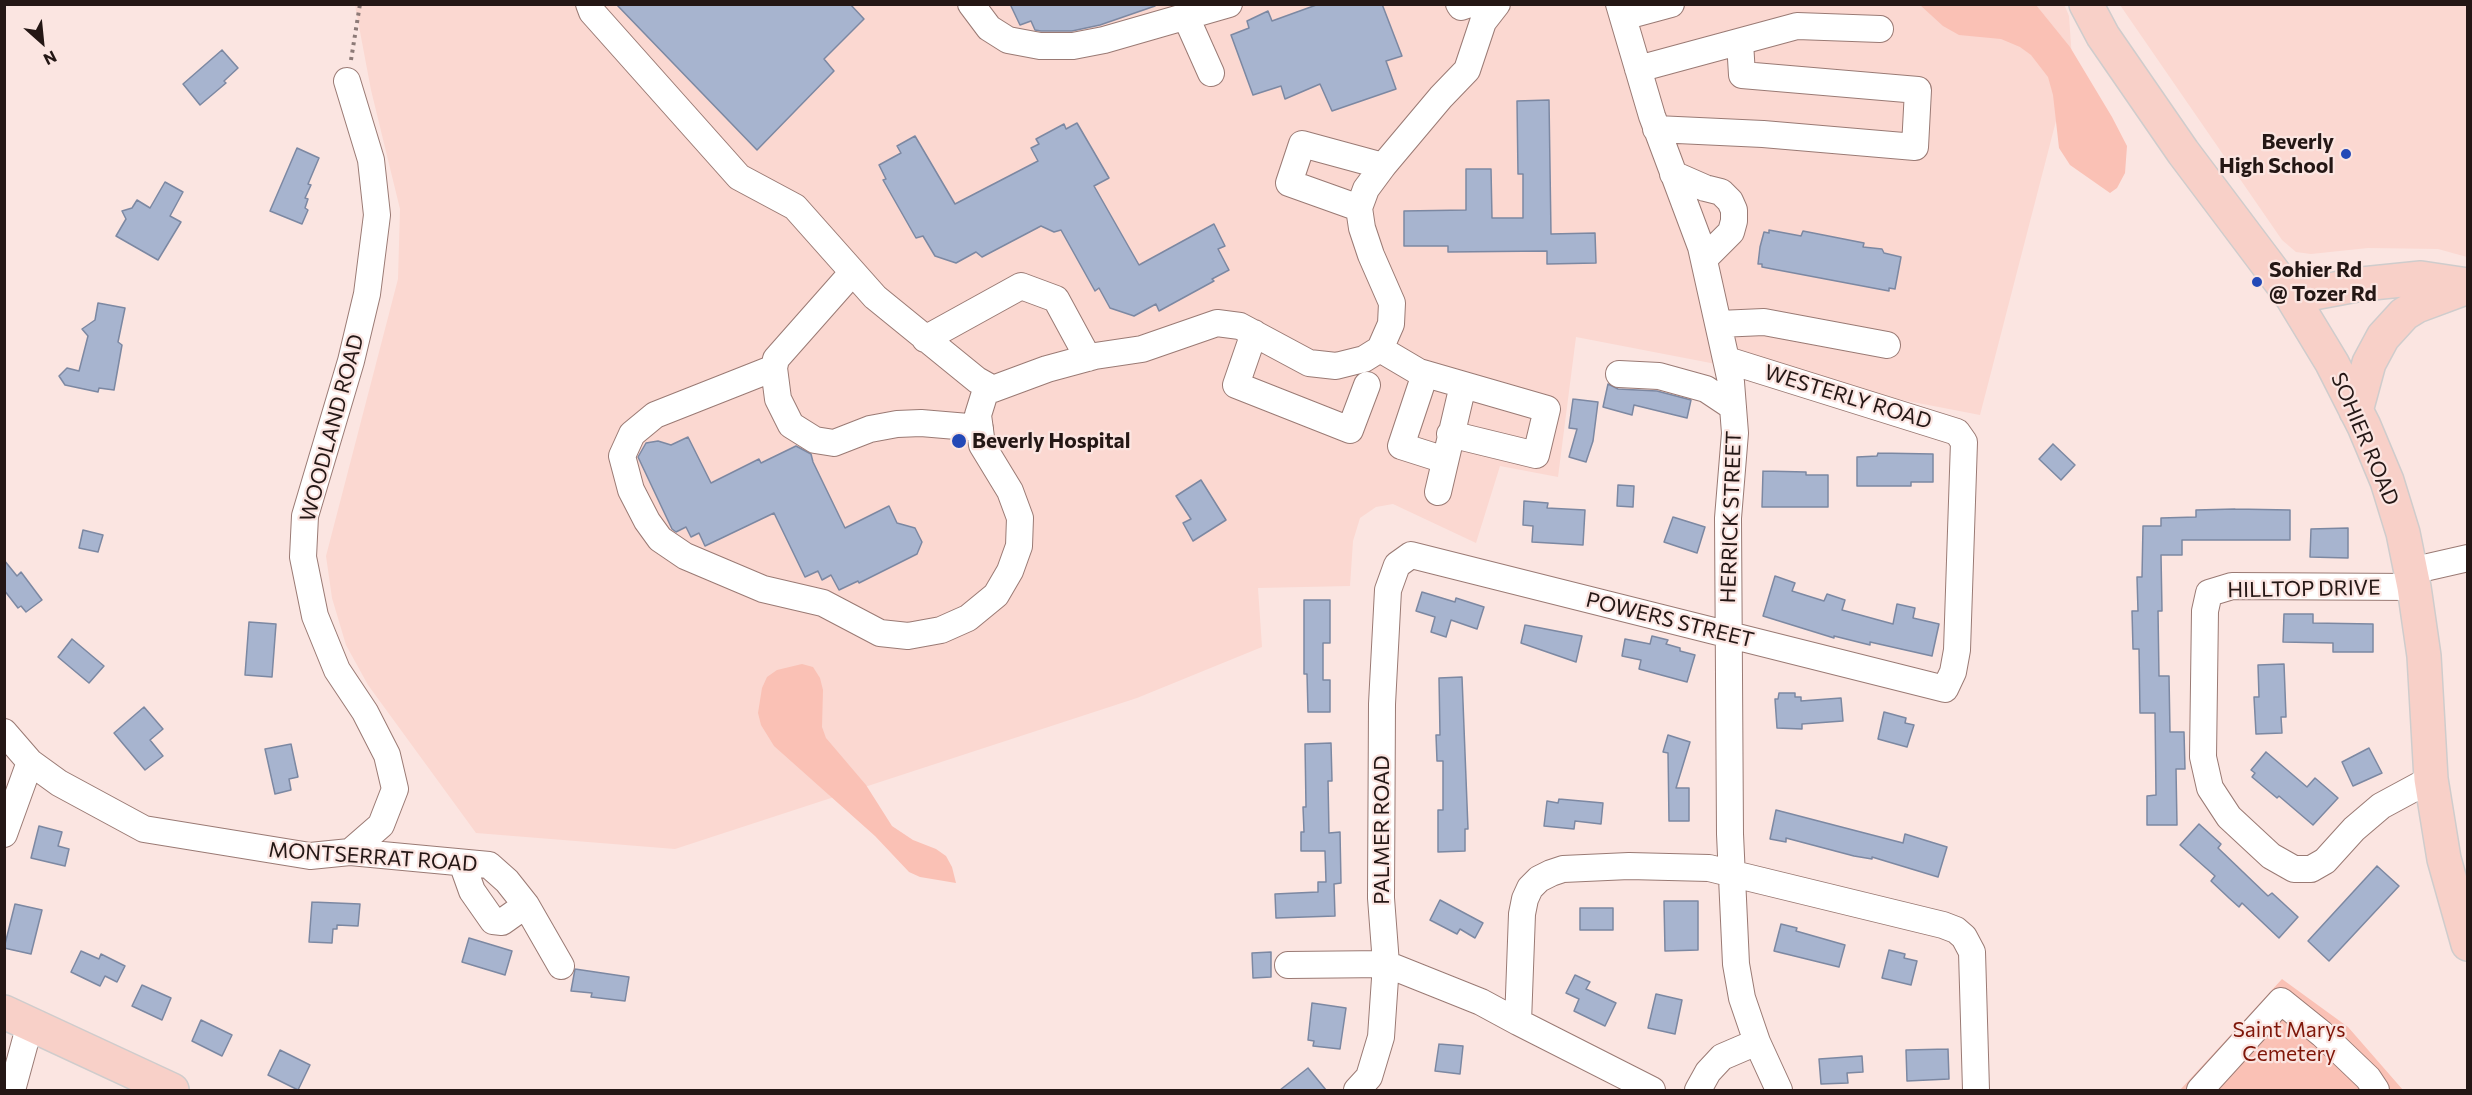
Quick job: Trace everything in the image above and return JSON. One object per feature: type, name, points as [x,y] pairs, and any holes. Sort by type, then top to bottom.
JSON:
[{"type":"main road","name":"SOHIER ROAD","points":[[2086,4],[2103,36],[2183,152],[2292,297],[2332,363],[2387,481],[2403,533],[2424,656],[2431,779],[2444,858],[2461,900],[2468,944]]},
{"type":"main road","points":[[2292,297],[2362,284],[2421,278],[2468,286]]},
{"type":"main road","points":[[2356,411],[2369,363],[2383,337],[2404,315],[2417,306],[2468,286]]},
{"type":"main road","points":[[17,1018],[172,1090]]},
{"type":"street","points":[[589,4],[592,12],[739,177],[795,207],[875,297],[977,381],[993,389],[1047,369],[1088,358],[1142,349],[1217,323],[1240,326],[1310,363],[1336,366],[1364,359],[1380,349],[1391,324],[1392,303],[1371,255],[1362,228],[1359,208],[1366,189],[1383,166],[1467,70],[1483,22],[1497,4]]},
{"type":"street","points":[[971,4],[989,28],[1008,40],[1040,46],[1072,46],[1104,40],[1229,4]]},
{"type":"street","points":[[1459,4],[1461,7],[1470,4]]},
{"type":"street","points":[[1621,11],[1671,4]]},
{"type":"street","name":"HERRICK STREET","points":[[1621,11],[1656,129],[1704,259],[1727,360],[1735,434],[1728,518],[1732,874],[1738,982],[1757,1042],[1779,1090]]},
{"type":"street","points":[[1186,17],[1210,73]]},
{"type":"street","points":[[1638,69],[1797,26],[1880,29]]},
{"type":"street","points":[[1656,129],[1763,134],[1915,147],[1918,90],[1743,75],[1740,42]]},
{"type":"street","name":"WOODLAND ROAD","points":[[347,81],[371,160],[377,215],[367,294],[345,388],[305,516],[303,557],[315,616],[338,670],[365,712],[387,755],[395,789],[381,825],[350,852]]},
{"type":"street","points":[[1359,208],[1289,183],[1302,144],[1383,166]]},
{"type":"street","points":[[1673,174],[1705,188],[1721,192],[1730,201],[1734,210],[1731,232],[1704,259]]},
{"type":"street","points":[[852,273],[776,359],[774,368],[778,399],[791,426],[815,440],[834,444],[870,429],[897,424],[921,423],[980,428]]},
{"type":"street","points":[[925,339],[1022,286],[1056,299],[1088,358]]},
{"type":"street","points":[[1719,324],[1764,322],[1887,345]]},
{"type":"street","points":[[1254,333],[1236,385],[1350,430],[1367,386]]},
{"type":"street","points":[[1380,349],[1425,374],[1547,409],[1536,455],[1450,434]]},
{"type":"street","name":"WESTERLY ROAD","points":[[1727,360],[1944,426],[1957,432],[1964,442],[1958,650],[1953,672],[1945,689]]},
{"type":"street","points":[[774,368],[655,415],[632,434],[622,456],[631,490],[647,521],[660,539],[685,556],[763,589],[824,603],[880,633],[908,636],[941,630],[968,618],[996,595],[1010,571],[1019,546],[1020,518],[1010,491],[982,445],[978,415],[987,386]]},
{"type":"street","points":[[1425,374],[1401,446],[1445,460]]},
{"type":"street","points":[[1619,374],[1659,376],[1706,389],[1733,407]]},
{"type":"street","points":[[1438,492],[1463,385]]},
{"type":"street","name":"POWERS STREET","points":[[1397,565],[1411,555],[1945,689]]},
{"type":"street","points":[[2412,579],[2468,558]]},
{"type":"street","name":"PALMER ROAD","points":[[1357,1090],[1369,1077],[1381,1037],[1386,964],[1381,898],[1382,704],[1388,590],[1397,565]]},
{"type":"street","name":"HILLTOP DRIVE","points":[[2412,579],[2232,586],[2209,593],[2205,611],[2204,757],[2210,788],[2229,817],[2271,856],[2294,869],[2311,869],[2325,861],[2354,829],[2381,806],[2431,779]]},
{"type":"street","name":"MONTSERRAT ROAD","points":[[4,732],[30,762],[59,783],[144,830],[310,856],[350,852],[489,865],[507,881],[526,905]]},
{"type":"street","points":[[4,834],[30,762]]},
{"type":"street","points":[[462,862],[472,891],[494,921],[502,922],[526,905],[561,966]]},
{"type":"street","points":[[1518,1022],[1522,914],[1530,888],[1539,879],[1563,869],[1629,866],[1708,868],[1943,925],[1964,937],[1972,952],[1973,963],[1976,1090]]},
{"type":"street","points":[[1288,964],[1386,964],[1481,1002],[1652,1090]]},
{"type":"street","points":[[2200,1090],[2281,1001],[2322,1034],[2368,1078],[2376,1090]]},
{"type":"street","points":[[12,1090],[17,1018]]},
{"type":"street","points":[[1698,1090],[1708,1072],[1722,1057],[1757,1042]]},
{"type":"path","points":[[347,81],[360,4]]},
{"type":"shaded area","name":"Beverly Hospital","points":[[2064,4],[2069,16],[2072,59],[1980,415],[1576,337],[1558,477],[1500,466],[1476,543],[1393,504],[1376,507],[1360,518],[1353,541],[1350,586],[1258,588],[1262,647],[1137,698],[675,849],[476,833],[368,685],[346,645],[332,598],[326,556],[398,279],[400,209],[371,90],[355,5]]},
{"type":"shaded area","name":"Beverly High School","points":[[2120,5],[2467,5],[2467,257],[2438,249],[2368,248],[2311,254],[2296,252],[2282,240]]},
{"type":"green space","points":[[1920,5],[2036,5],[2070,47],[2127,146],[2125,173],[2117,188],[2110,193],[2070,165],[2059,148],[2053,95],[2048,77],[2031,55],[2020,47],[2001,39],[1959,35],[1943,26]]},
{"type":"green space","points":[[802,664],[813,667],[820,678],[823,690],[822,727],[826,738],[866,785],[892,826],[913,840],[936,849],[946,856],[952,867],[956,883],[920,877],[909,872],[875,836],[774,746],[761,725],[758,713],[762,688],[767,677],[777,670]]},
{"type":"green space","name":"Saint Marys Cemetery","points":[[2282,979],[2348,1027],[2403,1090],[2180,1090]]},
{"type":"building","points":[[616,4],[850,4],[864,19],[824,59],[834,71],[757,150]]},
{"type":"building","points":[[1010,4],[1155,4],[1155,6],[1100,25],[1072,31],[1041,31],[1035,30],[1031,21],[1020,25]]},
{"type":"building","points":[[1319,4],[1382,4],[1402,56],[1386,61],[1396,89],[1332,111],[1320,84],[1285,99],[1281,86],[1253,95],[1231,35],[1249,28],[1247,21],[1268,11],[1272,21]]},
{"type":"building","points":[[222,50],[238,68],[224,81],[226,83],[200,105],[183,84]]},
{"type":"building","points":[[1549,100],[1551,234],[1595,233],[1596,263],[1547,264],[1547,251],[1448,252],[1448,246],[1404,246],[1404,211],[1466,210],[1466,169],[1491,169],[1492,218],[1523,218],[1523,174],[1518,174],[1517,101]]},
{"type":"building","points":[[1077,123],[1109,178],[1094,186],[1139,265],[1214,224],[1225,246],[1218,249],[1229,270],[1212,279],[1214,281],[1159,311],[1156,304],[1134,316],[1110,308],[1099,288],[1095,291],[1061,230],[1054,232],[1041,226],[982,257],[976,252],[956,263],[935,256],[923,236],[916,238],[883,180],[886,179],[879,165],[901,153],[897,146],[915,136],[955,204],[1038,161],[1031,148],[1039,144],[1036,139],[1064,124],[1066,129]]},
{"type":"building","points":[[297,148],[319,158],[308,184],[311,185],[305,198],[308,199],[305,208],[308,210],[302,224],[270,211]]},
{"type":"building","points":[[165,182],[183,192],[170,216],[181,222],[158,260],[116,236],[126,219],[122,211],[132,208],[137,200],[150,208]]},
{"type":"building","points":[[1769,230],[1801,236],[1803,231],[1864,243],[1863,247],[1882,249],[1884,253],[1901,257],[1895,289],[1889,288],[1889,291],[1762,267],[1762,264],[1758,264],[1760,247],[1764,232],[1769,233]]},
{"type":"building","points":[[98,303],[125,308],[118,342],[122,345],[114,390],[99,388],[98,392],[65,385],[59,376],[67,368],[79,371],[88,336],[82,329],[95,320]]},
{"type":"building","points":[[1608,384],[1618,389],[1657,391],[1691,400],[1687,418],[1634,405],[1632,415],[1603,407]]},
{"type":"building","points":[[1573,399],[1598,402],[1593,441],[1586,462],[1569,457],[1577,429],[1569,428]]},
{"type":"building","points":[[688,437],[711,483],[759,459],[761,463],[796,446],[811,454],[845,528],[889,506],[897,523],[915,528],[922,542],[917,554],[859,583],[858,581],[839,590],[831,575],[822,580],[818,571],[805,577],[774,513],[705,546],[699,533],[691,537],[686,527],[676,532],[672,529],[638,457],[646,443],[658,441],[671,445]]},
{"type":"building","points":[[2053,444],[2075,465],[2061,480],[2039,459]]},
{"type":"building","points":[[1878,453],[1933,454],[1933,482],[1911,482],[1911,486],[1857,486],[1857,457],[1877,456]]},
{"type":"building","points":[[1763,471],[1828,475],[1828,507],[1762,507]]},
{"type":"building","points":[[1201,480],[1226,520],[1193,541],[1183,523],[1191,519],[1176,496]]},
{"type":"building","points":[[1618,485],[1634,486],[1633,507],[1617,506]]},
{"type":"building","points":[[1524,501],[1548,503],[1547,508],[1585,510],[1583,545],[1532,542],[1533,526],[1523,525]]},
{"type":"building","points":[[2196,510],[2290,510],[2290,540],[2182,540],[2182,555],[2161,555],[2162,611],[2158,611],[2159,676],[2169,676],[2170,732],[2184,732],[2185,769],[2176,769],[2177,825],[2147,825],[2147,796],[2156,795],[2155,713],[2140,713],[2139,649],[2133,649],[2132,611],[2138,611],[2137,577],[2142,577],[2143,526],[2161,526],[2161,518],[2196,517]]},
{"type":"building","points":[[1673,517],[1705,527],[1697,553],[1664,542]]},
{"type":"building","points":[[2348,528],[2348,558],[2310,557],[2311,529]]},
{"type":"building","points":[[83,530],[103,535],[98,552],[79,548]]},
{"type":"building","points":[[4,560],[17,576],[21,572],[42,600],[26,612],[21,606],[18,608],[4,590]]},
{"type":"building","points":[[1775,576],[1795,583],[1792,591],[1824,601],[1827,594],[1845,600],[1842,610],[1893,624],[1897,604],[1915,608],[1913,618],[1939,624],[1932,656],[1870,642],[1870,645],[1834,636],[1834,638],[1763,616]]},
{"type":"building","points":[[1422,592],[1455,602],[1456,598],[1484,607],[1477,629],[1451,620],[1446,637],[1431,632],[1435,617],[1416,611]]},
{"type":"building","points":[[1304,600],[1330,600],[1330,643],[1323,643],[1323,680],[1330,680],[1330,712],[1308,712],[1307,674],[1304,674]]},
{"type":"building","points":[[2284,614],[2313,614],[2313,623],[2373,624],[2373,652],[2333,652],[2333,643],[2283,642]]},
{"type":"building","points":[[249,622],[276,624],[272,677],[245,675]]},
{"type":"building","points":[[1525,625],[1582,636],[1576,662],[1521,643]]},
{"type":"building","points":[[1652,636],[1668,640],[1666,644],[1695,655],[1687,682],[1639,669],[1641,660],[1622,656],[1625,639],[1650,644]]},
{"type":"building","points":[[72,639],[104,666],[89,683],[58,657]]},
{"type":"building","points":[[2284,664],[2286,717],[2281,717],[2282,733],[2256,734],[2254,697],[2259,697],[2258,665]]},
{"type":"building","points":[[1462,677],[1468,829],[1465,829],[1465,851],[1438,852],[1438,810],[1443,810],[1443,761],[1437,761],[1436,735],[1440,735],[1439,678]]},
{"type":"building","points":[[1779,693],[1795,693],[1795,697],[1801,697],[1801,701],[1841,698],[1843,721],[1802,724],[1802,729],[1777,728],[1775,699],[1778,699]]},
{"type":"building","points":[[144,707],[163,729],[150,740],[163,756],[145,770],[114,733]]},
{"type":"building","points":[[1884,712],[1906,718],[1905,723],[1914,725],[1907,747],[1878,739]]},
{"type":"building","points":[[1668,735],[1690,742],[1676,788],[1689,788],[1689,821],[1669,821],[1668,753],[1663,752]]},
{"type":"building","points":[[1331,743],[1332,781],[1328,781],[1329,833],[1340,832],[1341,883],[1334,884],[1335,916],[1276,918],[1275,894],[1318,892],[1318,882],[1326,882],[1325,851],[1301,851],[1301,832],[1304,832],[1303,807],[1306,807],[1305,744]]},
{"type":"building","points":[[291,744],[298,777],[289,779],[291,790],[275,794],[265,749]]},
{"type":"building","points":[[2369,748],[2382,773],[2353,786],[2342,762]]},
{"type":"building","points":[[2266,752],[2307,787],[2315,778],[2338,798],[2313,825],[2252,777],[2255,773],[2251,770]]},
{"type":"building","points":[[1559,799],[1603,803],[1601,824],[1575,821],[1574,829],[1544,826],[1547,801],[1558,803]]},
{"type":"building","points":[[1776,810],[1903,843],[1905,834],[1947,847],[1938,877],[1872,857],[1872,859],[1854,856],[1786,838],[1786,842],[1770,839]]},
{"type":"building","points":[[2199,824],[2221,844],[2218,848],[2268,896],[2272,893],[2298,917],[2279,938],[2242,903],[2239,907],[2229,898],[2211,881],[2215,876],[2180,845]]},
{"type":"building","points":[[39,826],[62,832],[58,846],[69,849],[65,866],[31,858]]},
{"type":"building","points":[[2377,866],[2399,886],[2329,961],[2308,941]]},
{"type":"building","points":[[1440,900],[1483,923],[1475,938],[1460,929],[1457,934],[1430,920]]},
{"type":"building","points":[[1664,901],[1698,901],[1698,950],[1665,951]]},
{"type":"building","points":[[312,902],[360,904],[358,926],[337,925],[337,929],[333,929],[332,943],[309,942]]},
{"type":"building","points":[[15,904],[42,910],[31,954],[4,948]]},
{"type":"building","points":[[1580,908],[1613,908],[1613,930],[1580,930]]},
{"type":"building","points":[[1781,924],[1797,928],[1796,931],[1845,945],[1839,967],[1774,951]]},
{"type":"building","points":[[469,938],[512,951],[505,975],[462,962]]},
{"type":"building","points":[[1889,950],[1905,954],[1904,958],[1917,961],[1911,985],[1882,978]]},
{"type":"building","points":[[81,951],[99,959],[101,954],[125,966],[117,982],[105,976],[100,986],[71,972]]},
{"type":"building","points":[[1271,952],[1271,977],[1253,978],[1252,953]]},
{"type":"building","points":[[575,969],[629,977],[625,1001],[591,997],[592,993],[571,991]]},
{"type":"building","points":[[1575,975],[1590,982],[1586,989],[1616,1003],[1605,1026],[1574,1011],[1579,999],[1566,993]]},
{"type":"building","points":[[142,985],[171,998],[162,1020],[132,1006]]},
{"type":"building","points":[[1656,994],[1682,1000],[1675,1034],[1648,1028]]},
{"type":"building","points":[[1312,1003],[1346,1008],[1340,1049],[1313,1046],[1314,1041],[1308,1040]]},
{"type":"building","points":[[201,1020],[232,1035],[222,1056],[192,1041]]},
{"type":"building","points":[[1439,1044],[1463,1046],[1460,1074],[1435,1071]]},
{"type":"building","points":[[1948,1049],[1949,1079],[1907,1081],[1906,1050]]},
{"type":"building","points":[[280,1050],[310,1065],[298,1090],[268,1075]]},
{"type":"building","points":[[1862,1056],[1863,1072],[1847,1073],[1848,1083],[1821,1084],[1819,1059]]},
{"type":"building","points":[[1308,1068],[1326,1090],[1280,1090]]},
{"type":"place","name":"Beverly High School","points":[[2346,154]]},
{"type":"place","name":"Sohier Rd @ Tozer Rd","points":[[2257,282]]},
{"type":"place","name":"Beverly Hospital","points":[[959,441]]}]
